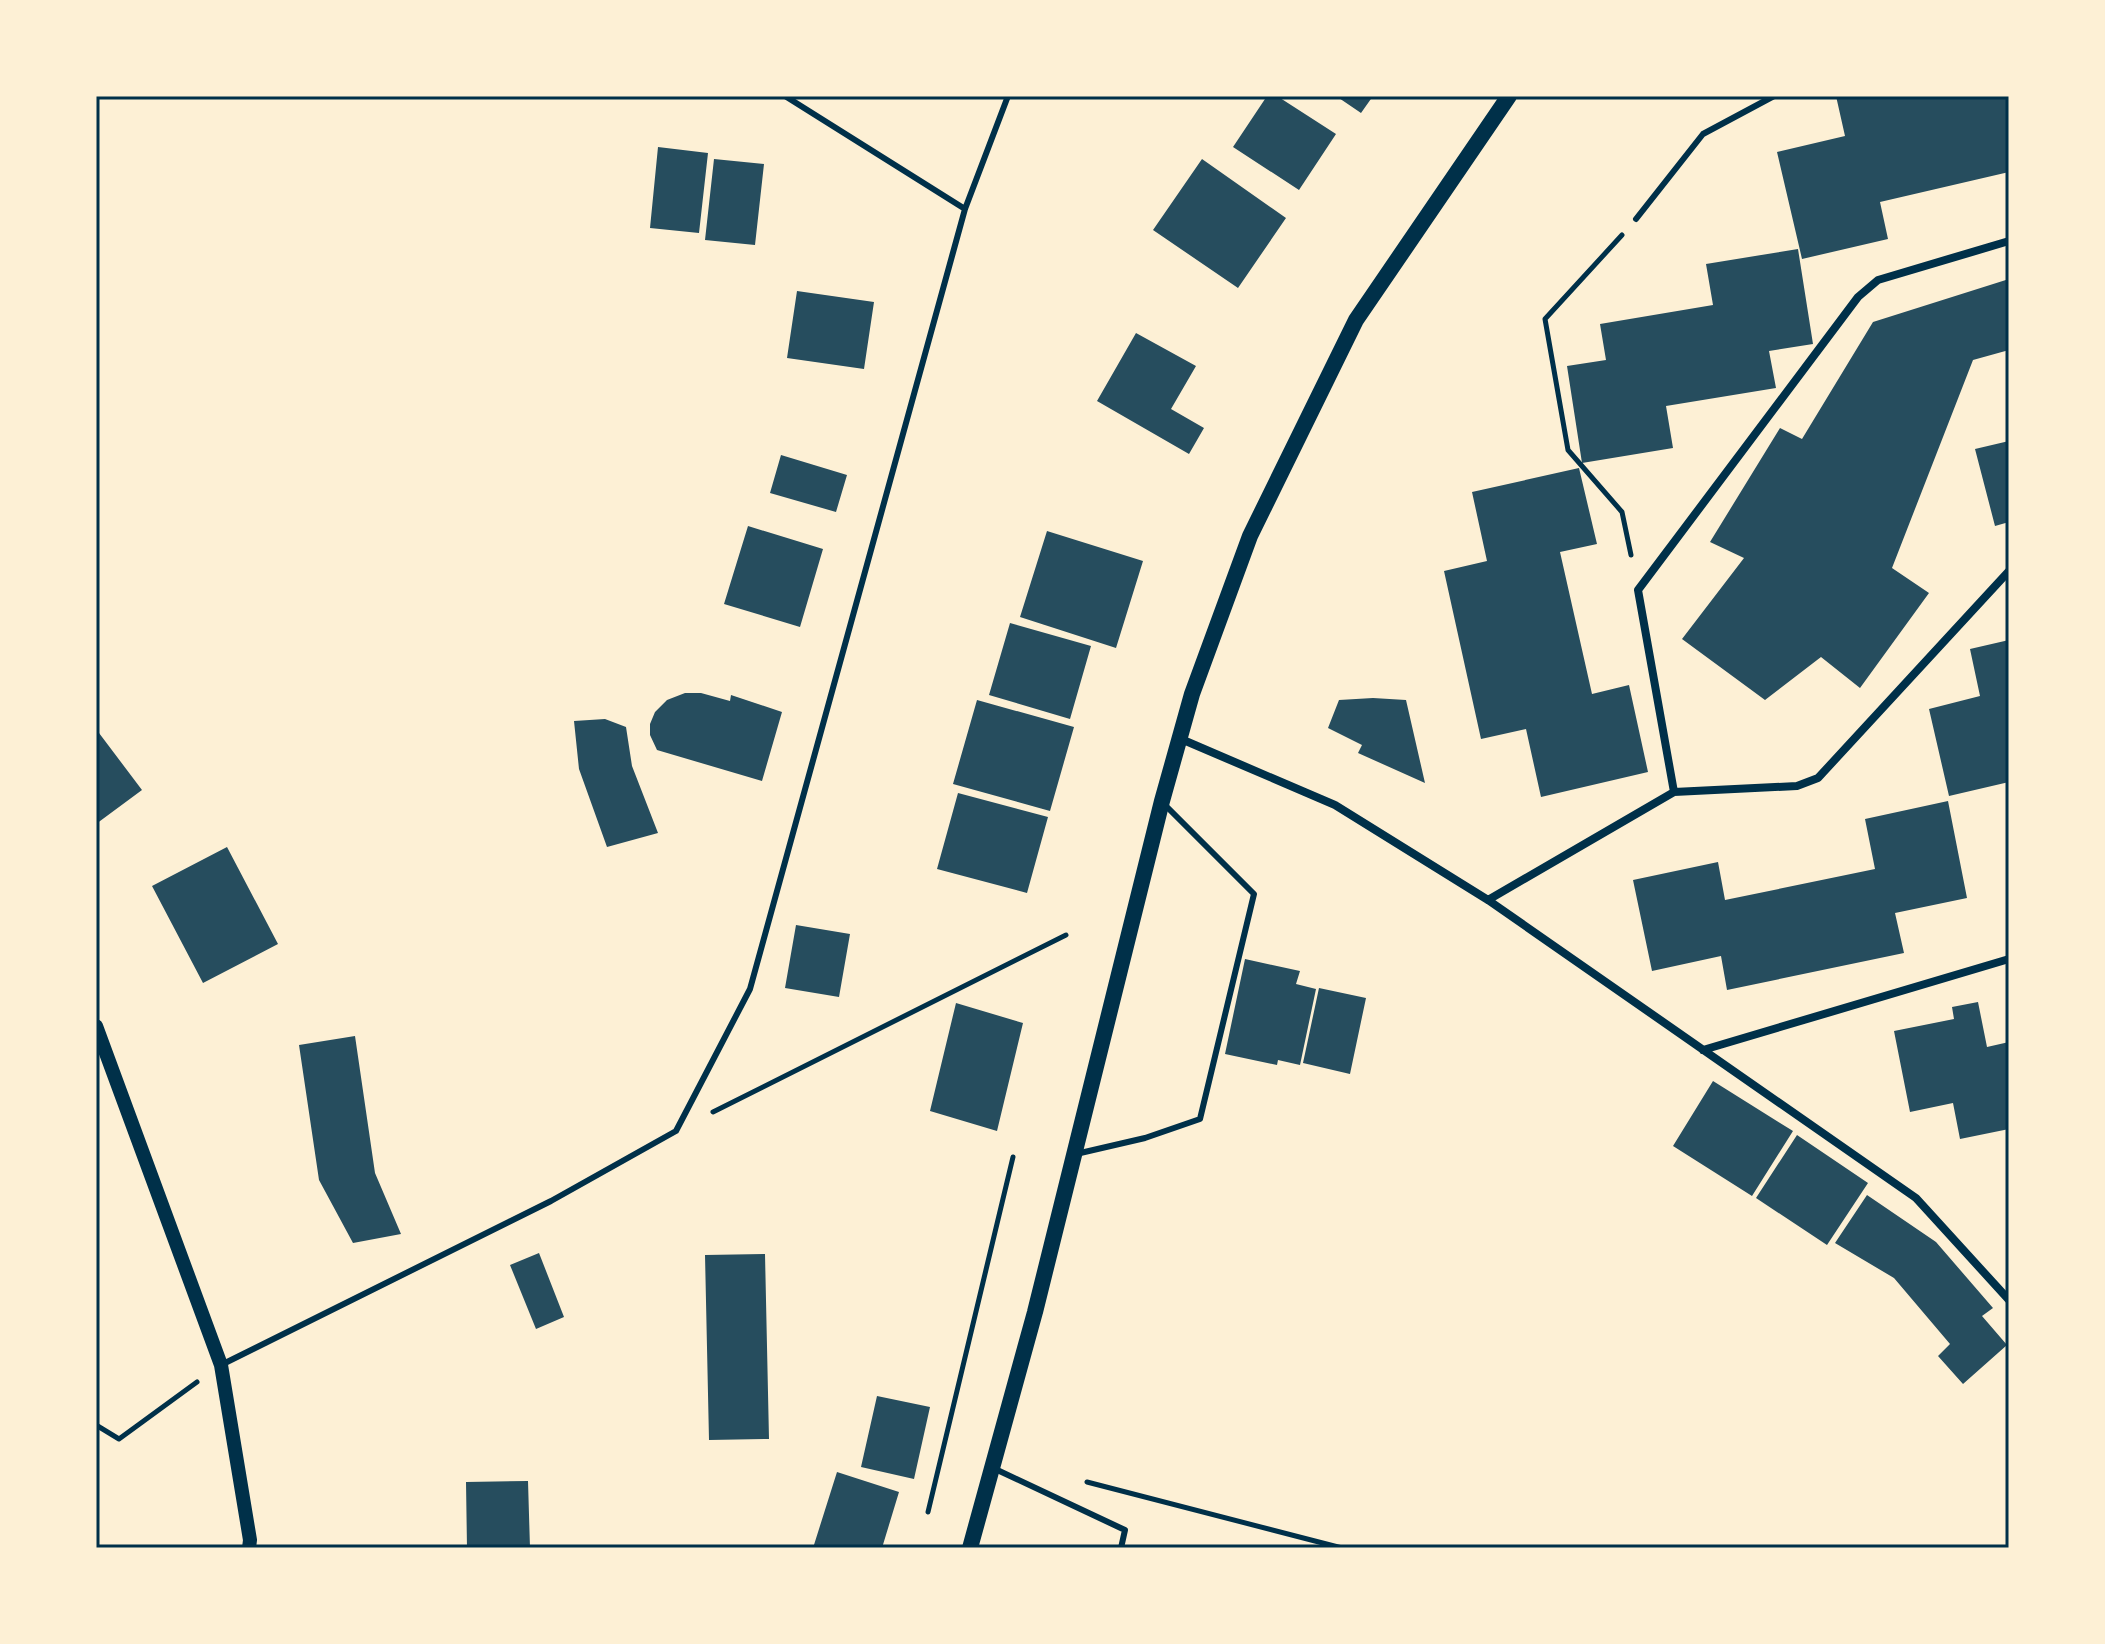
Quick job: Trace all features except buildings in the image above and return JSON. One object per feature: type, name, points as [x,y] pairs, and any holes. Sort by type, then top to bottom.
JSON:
[{"type":"main road","points":[[970,1548],[1035,1312],[1162,801],[1192,694],[1250,536],[1356,320],[1509,96]]},
{"type":"street","points":[[1674,792],[1638,590],[1858,297],[1878,280],[2009,241]]},
{"type":"street","points":[[1488,900],[1674,792],[1797,786],[1818,778],[2009,571]]},
{"type":"street","points":[[1181,739],[1335,805],[1488,900],[1916,1198],[2009,1300]]},
{"type":"street","points":[[1703,1050],[2009,959]]},
{"type":"street","points":[[96,1026],[221,1365],[249,1548]]},
{"type":"lane","points":[[785,96],[965,209]]},
{"type":"lane","points":[[221,1365],[551,1201],[676,1131],[750,989],[965,209],[1008,96]]},
{"type":"lane","points":[[1636,219],[1703,134],[1774,96]]},
{"type":"lane","points":[[1072,1155],[1145,1138],[1200,1119],[1254,894],[1162,801]]},
{"type":"lane","points":[[992,1467],[1125,1530],[1121,1548]]},
{"type":"path","points":[[1636,219],[1545,319],[1568,450],[1622,512],[1638,590]]},
{"type":"path","points":[[676,1131],[1066,935]]},
{"type":"path","points":[[928,1512],[1013,1157]]},
{"type":"path","points":[[96,1425],[119,1439],[221,1365]]},
{"type":"path","points":[[1087,1482],[1318,1545],[1342,1548]]}]
